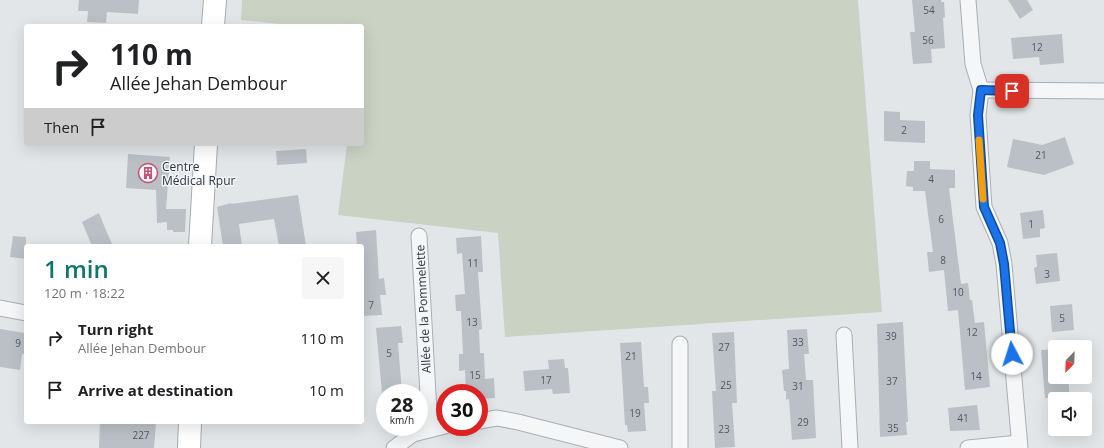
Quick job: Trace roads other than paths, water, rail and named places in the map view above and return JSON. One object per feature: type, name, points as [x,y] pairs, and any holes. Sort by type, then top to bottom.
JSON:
[{"type":"main road","points":[[213,24],[215,0]]},
{"type":"main road","points":[[200,244],[206,146]]},
{"type":"main road","points":[[189,448],[190,424]]},
{"type":"street","points":[[968,0],[973,64],[981,90],[978,115],[984,207],[1000,243],[1004,264],[1019,446],[968,448]]},
{"type":"street","points":[[981,90],[1104,91]]},
{"type":"street","name":"Allée de la Pommelette","points":[[419,236],[430,429]]},
{"type":"street","points":[[0,308],[24,313]]},
{"type":"street","points":[[844,335],[850,448]]},
{"type":"street","points":[[680,344],[680,448]]},
{"type":"street","points":[[488,421],[504,420],[585,443],[620,448]]},
{"type":"street","points":[[394,448],[413,434],[436,428]]},
{"type":"place","name":"Centre Médical Rpur","points":[[148,173]]}]
